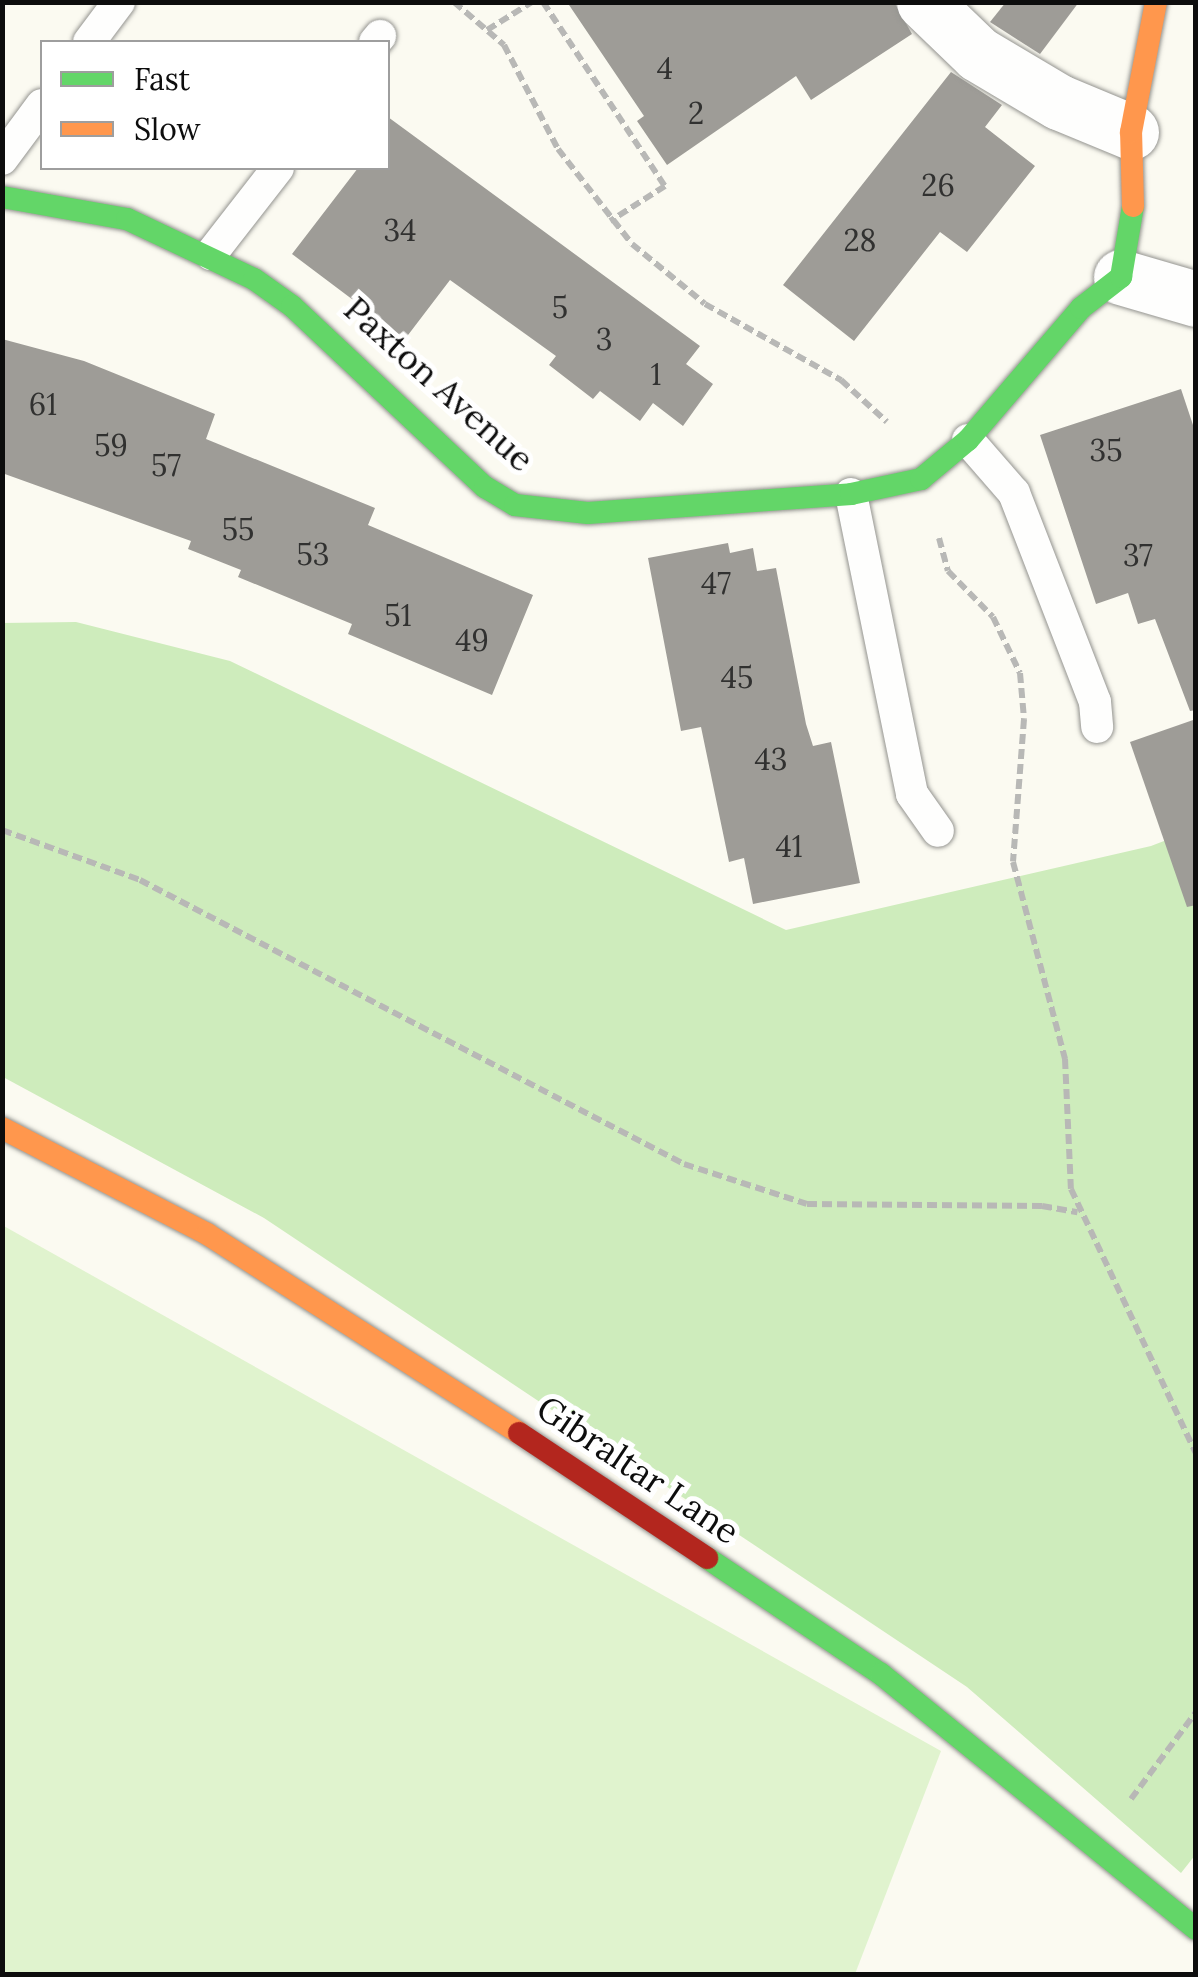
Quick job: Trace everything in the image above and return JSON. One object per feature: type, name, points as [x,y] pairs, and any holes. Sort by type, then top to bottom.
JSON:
[{"type":"street","points":[[924,2],[978,54],[1059,102],[1131,132]]},
{"type":"street","points":[[1156,2],[1131,132],[1133,214],[1121,277],[1196,298]]},
{"type":"street","name":"Paxton Avenue","points":[[2,197],[127,219],[211,254],[292,306],[485,487],[515,505],[588,512],[851,494],[920,479],[968,440],[1082,308],[1121,277]]},
{"type":"street","name":"Gibraltar Lane","points":[[2,1128],[207,1234],[469,1398],[881,1674],[1098,1845],[1196,1929]]},
{"type":"lane","points":[[90,40],[119,2]]},
{"type":"lane","points":[[2,159],[40,109]]},
{"type":"lane","points":[[211,254],[276,170]]},
{"type":"lane","points":[[968,440],[1014,493],[1096,702],[1097,726]]},
{"type":"lane","points":[[851,494],[912,794],[938,831]]},
{"type":"path","points":[[488,30],[532,2]]},
{"type":"path","points":[[543,2],[666,186],[610,221]]},
{"type":"path","points":[[2,830],[140,880],[684,1164],[806,1204],[1042,1206],[1078,1212]]},
{"type":"path","points":[[1098,1845],[1196,1712]]},
{"type":"green space","points":[[76,622],[230,661],[786,930],[1151,846],[1195,829],[1196,1854],[1181,1873],[967,1687],[264,1218],[3,1077],[2,623]]},
{"type":"green space","points":[[2,1225],[941,1751],[855,1974],[3,1974]]},
{"type":"building","points":[[567,2],[894,2],[912,34],[811,100],[796,76],[667,165],[637,121],[644,116]]},
{"type":"building","points":[[1006,2],[1079,2],[1040,54],[990,22]]},
{"type":"building","points":[[951,72],[1002,105],[985,127],[1035,166],[967,252],[940,232],[854,341],[783,285]]},
{"type":"building","points":[[390,118],[700,346],[686,364],[713,384],[683,426],[653,403],[640,421],[600,391],[593,399],[549,365],[556,356],[450,280],[405,339],[292,254],[356,170],[390,170]]},
{"type":"building","points":[[2,339],[84,361],[215,414],[206,439],[375,508],[368,525],[533,595],[492,695],[348,634],[352,624],[238,577],[241,570],[188,549],[191,541],[2,473]]},
{"type":"building","points":[[1181,389],[1196,434],[1196,710],[1190,711],[1155,619],[1138,624],[1128,593],[1096,604],[1040,435]]},
{"type":"building","points":[[728,543],[730,553],[753,548],[757,571],[776,568],[806,724],[813,746],[831,742],[860,883],[753,904],[744,858],[729,862],[701,727],[681,731],[648,558]]},
{"type":"building","points":[[1196,719],[1196,905],[1187,907],[1130,742]]},
{"type":"traffic: fast","points":[[2,197],[127,219],[254,279],[292,306],[485,487],[515,505],[588,513],[851,494],[921,479],[968,440],[1081,308],[1121,277],[1133,206]]},
{"type":"traffic: fast","points":[[707,1558],[881,1674],[1196,1929]]},
{"type":"traffic: slow","points":[[1133,206],[1131,132],[1156,2]]},
{"type":"traffic: slow","points":[[2,1128],[207,1234],[519,1433]]},
{"type":"traffic: jam","points":[[519,1433],[707,1558]]}]
